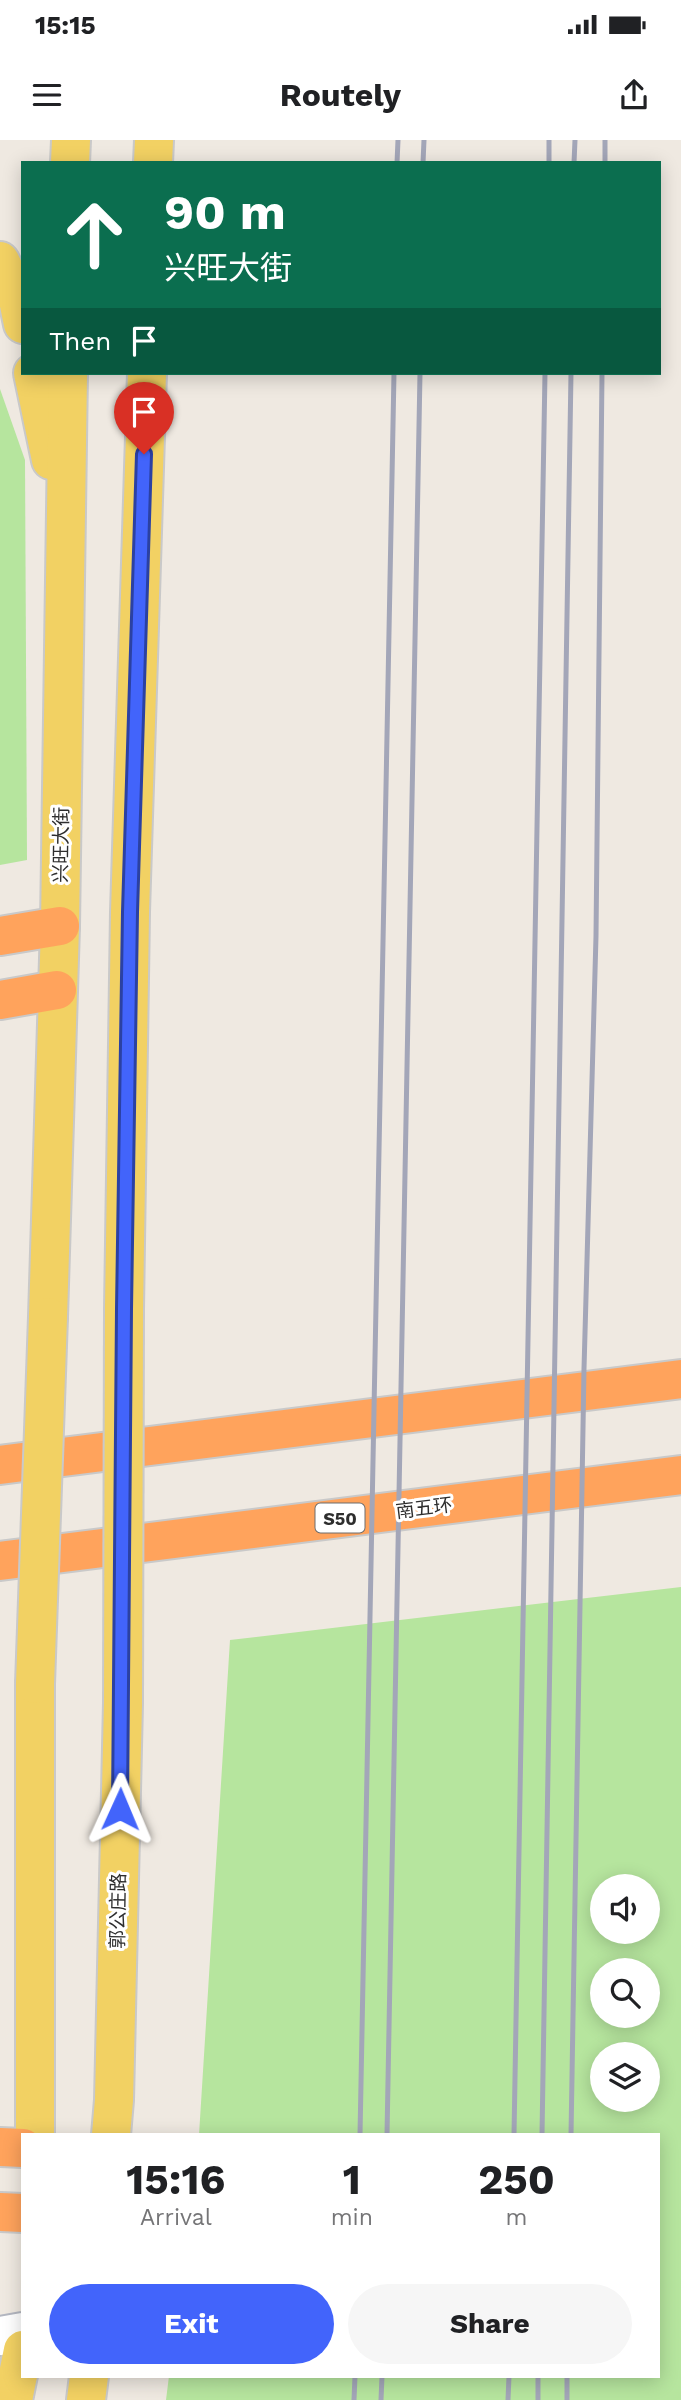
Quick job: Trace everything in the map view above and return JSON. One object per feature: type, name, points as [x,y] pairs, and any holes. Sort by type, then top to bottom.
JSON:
[{"type":"highway","points":[[0,936],[60,926]]},
{"type":"highway","points":[[0,1000],[57,990]]},
{"type":"highway","points":[[0,1465],[681,1379]]},
{"type":"highway","name":"南五环","points":[[0,1561],[681,1475]]},
{"type":"highway","points":[[0,2147],[21,2148]]},
{"type":"highway","points":[[0,2212],[21,2213]]},
{"type":"main road","points":[[70,161],[71,140]]},
{"type":"main road","points":[[153,161],[154,140]]},
{"type":"main road","points":[[0,261],[17,295],[21,314]]},
{"type":"main road","points":[[33,375],[66,530]]},
{"type":"main road","name":"兴旺大街","points":[[36,2133],[35,1684],[60,926],[68,375]]},
{"type":"main road","name":"郭公庄路","points":[[111,2133],[123,1703],[124,1309],[130,912],[147,375]]},
{"type":"main road","points":[[13,2400],[21,2360]]},
{"type":"main road","points":[[86,2400],[89,2378]]},
{"type":"street","points":[[0,2336],[21,2332]]},
{"type":"green space","points":[[0,389],[25,460],[27,860],[0,865]]},
{"type":"green space","points":[[681,1587],[681,2400],[166,2400],[169,2378],[660,2378],[660,2133],[199,2133],[230,1640]]},
{"type":"railway","points":[[397,161],[398,140]]},
{"type":"railway","points":[[423,161],[424,140]]},
{"type":"railway","points":[[549,140],[549,161]]},
{"type":"railway","points":[[574,161],[575,140]]},
{"type":"railway","points":[[605,140],[605,161]]},
{"type":"railway","points":[[360,2133],[394,375]]},
{"type":"railway","points":[[387,2133],[420,375]]},
{"type":"railway","points":[[514,2133],[545,375]]},
{"type":"railway","points":[[542,2133],[571,375]]},
{"type":"railway","points":[[571,2133],[584,1369],[596,936],[602,375]]},
{"type":"railway","points":[[354,2400],[355,2378]]},
{"type":"railway","points":[[381,2400],[382,2378]]},
{"type":"railway","points":[[508,2400],[509,2378]]},
{"type":"railway","points":[[538,2378],[538,2400]]},
{"type":"railway","points":[[567,2378],[567,2400]]},
{"type":"route","points":[[120,1809],[130,912],[144,454]]}]
